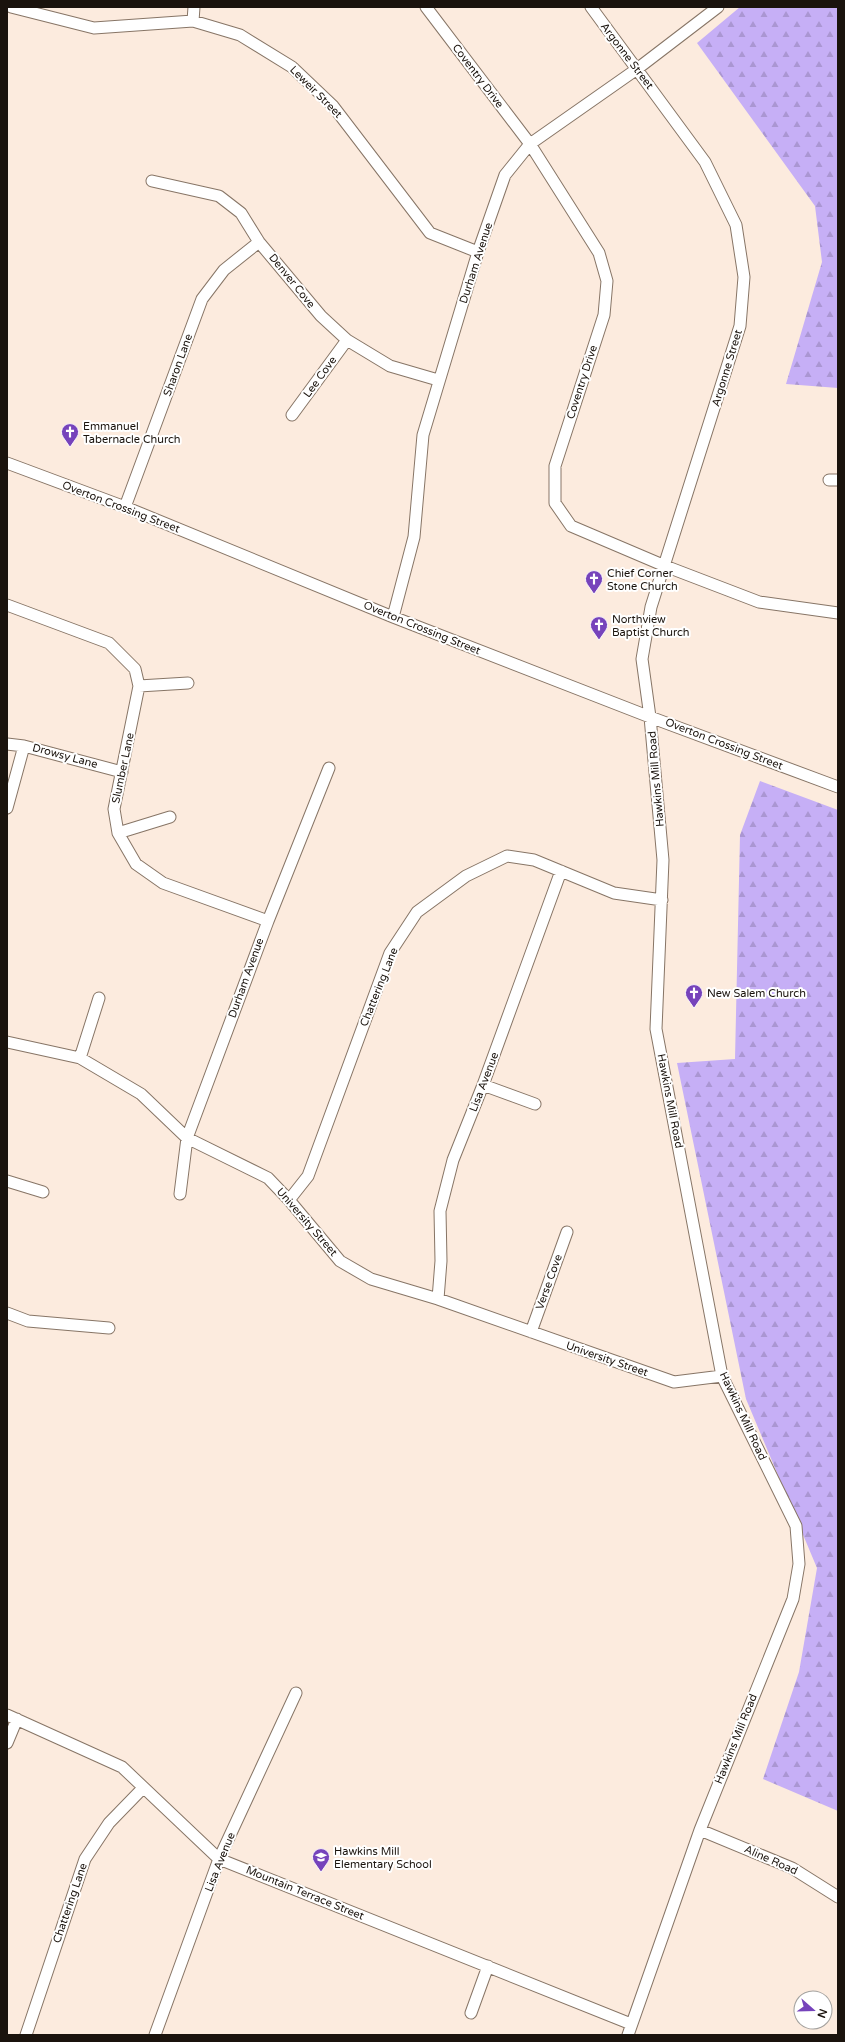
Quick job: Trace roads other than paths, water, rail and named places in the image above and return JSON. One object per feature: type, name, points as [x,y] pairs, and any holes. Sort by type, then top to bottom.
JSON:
[{"type":"street","points":[[7,11],[10,7]]},
{"type":"street","name":"Leweir Street","points":[[10,7],[94,28],[193,21],[240,35],[292,67],[333,106],[430,233],[478,252]]},
{"type":"street","points":[[193,21],[194,7]]},
{"type":"street","name":"Coventry Drive","points":[[426,7],[530,144],[599,253],[607,281],[604,315],[555,466],[555,503],[571,526],[665,566],[759,602],[838,613]]},
{"type":"street","name":"Argonne Street","points":[[590,7],[705,162],[736,225],[744,277],[740,326],[651,607],[642,659],[650,717]]},
{"type":"street","name":"Durham Avenue","points":[[393,617],[414,537],[423,434],[438,380],[478,252],[505,175],[530,144],[637,69],[718,7]]},
{"type":"street","name":"Denver Cove","points":[[152,181],[219,196],[241,213],[259,242],[321,316],[347,340],[390,366],[438,380]]},
{"type":"street","name":"Sharon Lane","points":[[125,507],[202,299],[224,270],[259,242]]},
{"type":"street","name":"Lee Cove","points":[[292,415],[347,340]]},
{"type":"street","name":"Overton Crossing Street","points":[[7,463],[125,507],[393,617],[650,717],[838,787]]},
{"type":"street","name":"Slumber Lane","points":[[7,605],[109,643],[135,669],[139,686],[114,809],[118,833],[136,864],[162,883],[268,921]]},
{"type":"street","points":[[139,686],[188,683]]},
{"type":"street","name":"Hawkins Mill Road","points":[[628,2035],[700,1830],[793,1599],[799,1564],[796,1526],[722,1376],[656,1029],[663,860],[650,717]]},
{"type":"street","name":"Drowsy Lane","points":[[7,744],[24,746],[122,772]]},
{"type":"street","points":[[7,808],[24,746]]},
{"type":"street","name":"Durham Avenue","points":[[180,1194],[187,1138],[268,921],[329,768]]},
{"type":"street","points":[[118,833],[170,817]]},
{"type":"street","name":"Chattering Lane","points":[[289,1200],[308,1176],[390,953],[417,912],[466,876],[508,856],[534,860],[614,893],[662,900]]},
{"type":"street","name":"Lisa Avenue","points":[[438,1299],[441,1261],[440,1211],[454,1160],[561,871]]},
{"type":"street","points":[[80,1058],[99,998]]},
{"type":"street","name":"University Street","points":[[7,1042],[80,1058],[141,1094],[187,1138],[268,1178],[289,1200],[340,1261],[371,1278],[438,1299],[674,1382],[722,1376]]},
{"type":"street","points":[[483,1085],[535,1104]]},
{"type":"street","points":[[7,1181],[43,1192]]},
{"type":"street","name":"Verse Cove","points":[[531,1332],[567,1232]]},
{"type":"street","points":[[7,1313],[28,1321],[109,1328]]},
{"type":"street","name":"Lisa Avenue","points":[[156,2035],[219,1859],[296,1694]]},
{"type":"street","points":[[7,1743],[12,1717]]},
{"type":"street","name":"Mountain Terrace Street","points":[[12,1717],[122,1767],[219,1859],[631,2024]]},
{"type":"street","name":"Chattering Lane","points":[[26,2035],[85,1858],[109,1823],[143,1788]]},
{"type":"street","name":"Aline Road","points":[[700,1830],[792,1868],[838,1897]]},
{"type":"street","points":[[471,2014],[488,1966]]},
{"type":"place","name":"Emmanuel Tabernacle Church","points":[[70,447]]},
{"type":"place","name":"Chief Corner Stone Church","points":[[594,594]]},
{"type":"place","name":"Northview Baptist Church","points":[[599,640]]},
{"type":"place","name":"New Salem Church","points":[[694,1008]]},
{"type":"place","name":"Hawkins Mill Elementary School","points":[[321,1872]]}]
